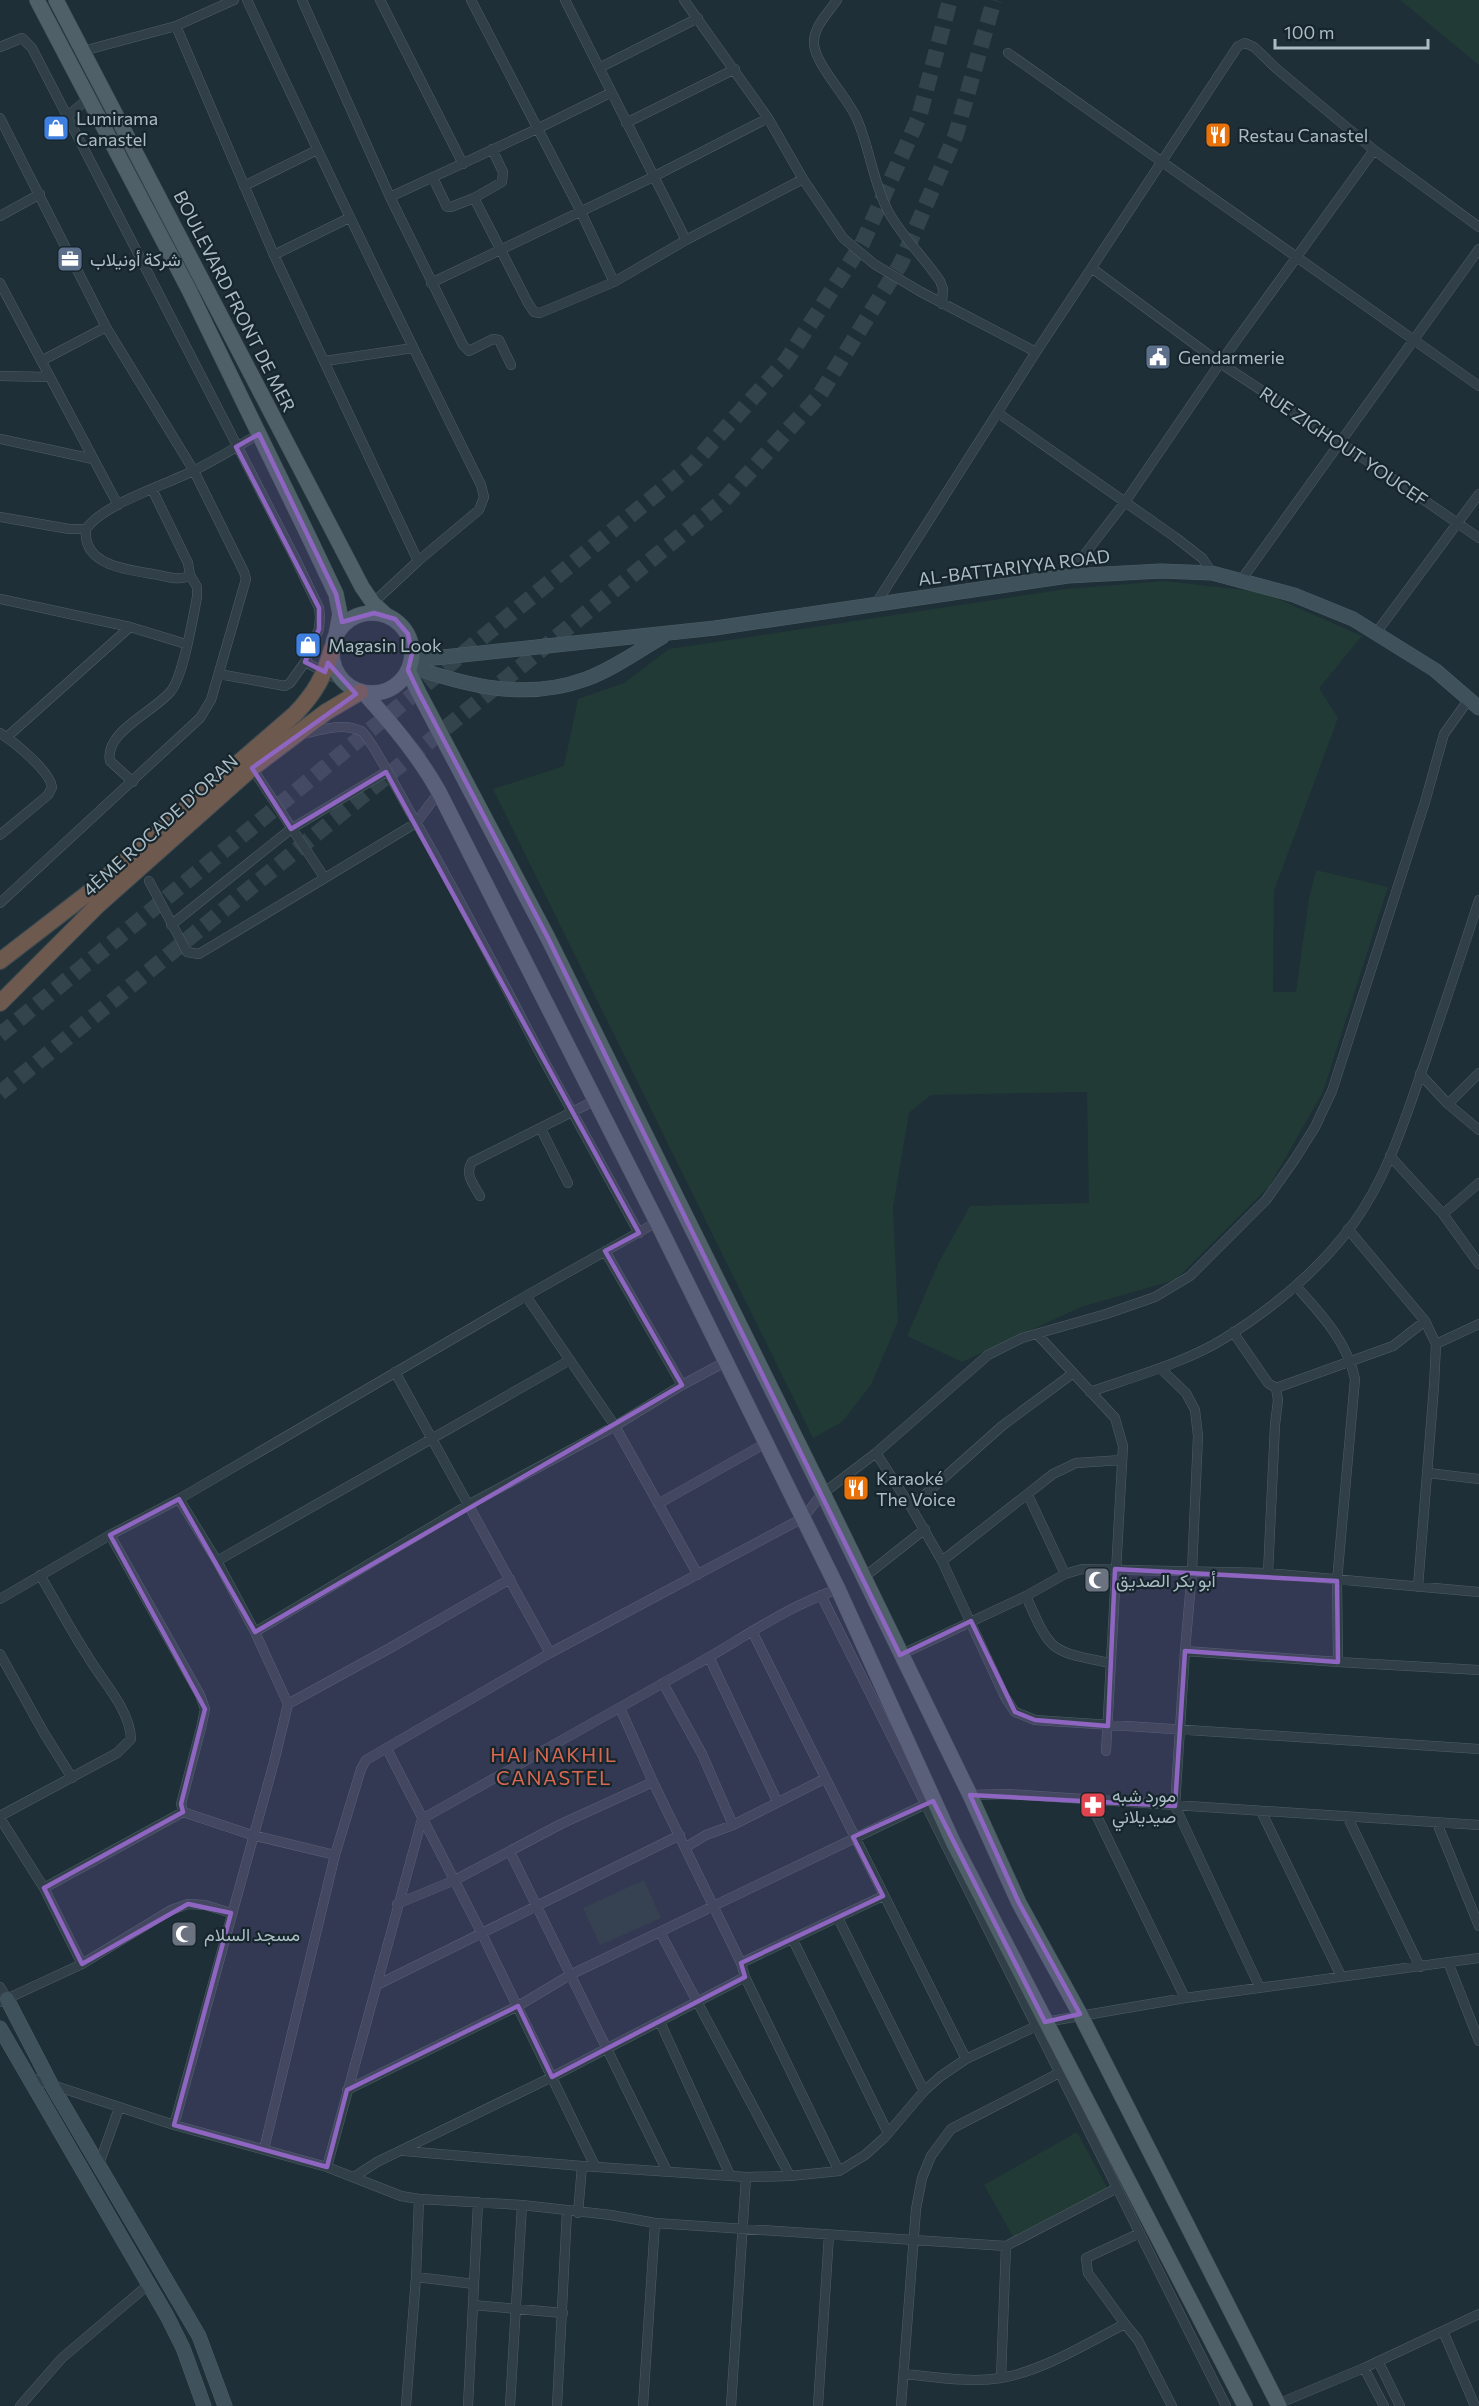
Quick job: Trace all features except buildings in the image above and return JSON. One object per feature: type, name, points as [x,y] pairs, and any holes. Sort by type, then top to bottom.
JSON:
[{"type":"highway","name":"4ÈME ROCADE D'ORAN","points":[[0,961],[87,894],[295,714],[312,695],[325,672],[334,642]]},
{"type":"highway","name":"4ÈME ROCADE D'ORAN","points":[[0,1003],[98,905],[252,768],[357,689]]},
{"type":"main road","name":"BOULEVARD FRONT DE MER","points":[[56,0],[373,603],[386,615]]},
{"type":"main road","points":[[36,2],[189,290],[336,594],[340,614],[334,642],[335,668],[405,741],[439,792],[596,1100],[838,1589],[929,1803],[1042,2024],[1245,2406]]},
{"type":"main road","name":"AL-BATTARIYYA ROAD","points":[[410,663],[425,658],[667,634],[1068,576],[1161,571],[1212,573],[1242,579],[1294,595],[1337,612],[1435,670],[1474,704]]},
{"type":"main road","points":[[334,642],[352,618],[374,613],[386,615],[402,626],[408,634],[410,663],[418,693],[548,938],[969,1795],[1019,1903],[1080,2014],[1276,2405]]},
{"type":"main road","points":[[410,663],[437,675],[499,689],[526,691],[585,679],[667,634]]},
{"type":"main road","points":[[357,689],[379,692],[391,688],[401,680],[410,663]]},
{"type":"main road","points":[[2,1996],[199,2336],[225,2406]]},
{"type":"main road","points":[[0,2028],[183,2348],[204,2406]]},
{"type":"street","points":[[83,51],[176,26],[234,0]]},
{"type":"street","points":[[247,0],[349,218],[481,485],[484,498],[479,510],[418,561],[373,603]]},
{"type":"street","points":[[302,0],[390,197],[466,350],[497,339],[511,365]]},
{"type":"street","points":[[380,0],[463,164]]},
{"type":"street","points":[[471,0],[615,282]]},
{"type":"street","points":[[565,0],[686,240]]},
{"type":"street","points":[[684,0],[768,118],[803,179],[843,238],[862,256],[942,304],[1036,352]]},
{"type":"street","points":[[837,0],[816,30],[814,46],[816,54],[857,118],[875,180],[889,212],[899,229],[940,281],[943,289],[942,304]]},
{"type":"street","points":[[599,68],[698,18]]},
{"type":"street","points":[[176,26],[274,255],[418,561]]},
{"type":"street","points":[[0,47],[22,39],[32,48],[66,117],[148,270],[236,447],[296,558],[318,608],[319,629],[305,662],[290,683],[285,686],[219,674]]},
{"type":"street","points":[[877,603],[1036,352],[1093,269],[1238,45],[1245,43],[1254,47],[1278,70],[1374,150],[1479,227]]},
{"type":"street","points":[[1008,53],[1479,386]]},
{"type":"street","points":[[626,123],[735,69]]},
{"type":"street","points":[[390,197],[610,93]]},
{"type":"street","points":[[66,117],[88,99]]},
{"type":"street","points":[[431,283],[653,177],[768,118]]},
{"type":"street","points":[[0,903],[200,718],[211,700],[246,575],[194,471],[106,327],[40,194],[1,125]]},
{"type":"street","points":[[433,178],[447,207],[474,198],[502,182],[503,172],[492,149]]},
{"type":"street","points":[[244,186],[317,150]]},
{"type":"street","points":[[1068,576],[1125,502],[1221,363],[1374,150]]},
{"type":"street","points":[[474,198],[534,312],[548,312],[615,282],[686,240],[803,179]]},
{"type":"street","points":[[0,216],[40,194]]},
{"type":"street","points":[[274,255],[349,218]]},
{"type":"street","points":[[1242,579],[1479,249]]},
{"type":"street","name":"RUE ZIGHOUT YOUCEF","points":[[1093,269],[1221,363],[1479,538]]},
{"type":"street","points":[[0,284],[118,505]]},
{"type":"street","points":[[41,361],[106,327]]},
{"type":"street","points":[[325,361],[413,348]]},
{"type":"street","points":[[0,376],[50,377]]},
{"type":"street","points":[[998,413],[1190,549],[1202,558],[1212,573]]},
{"type":"street","points":[[190,575],[176,578],[127,570],[112,565],[99,559],[89,548],[85,539],[86,529],[93,521],[118,505],[194,471],[260,435]]},
{"type":"street","points":[[0,439],[93,459]]},
{"type":"street","points":[[133,782],[110,761],[108,750],[115,738],[172,691],[180,672],[197,597],[197,586],[190,575],[188,562],[152,489]]},
{"type":"street","points":[[1376,633],[1479,494]]},
{"type":"street","points":[[0,518],[69,529],[86,529]]},
{"type":"street","points":[[0,600],[130,627],[186,644]]},
{"type":"street","points":[[0,835],[48,795],[52,787],[47,775],[3,735],[130,627]]},
{"type":"street","points":[[305,662],[357,689]]},
{"type":"street","points":[[264,2149],[335,1855],[361,1769],[370,1756],[387,1749],[550,1653],[803,1518],[822,1494],[876,1453],[988,1355],[1011,1342],[1155,1297],[1181,1282],[1245,1224],[1296,1159],[1315,1127],[1332,1091],[1422,813],[1444,734],[1474,704]]},
{"type":"street","points":[[296,736],[340,727],[361,731],[370,739],[639,1233]]},
{"type":"street","points":[[252,768],[324,877]]},
{"type":"street","points":[[171,925],[291,829],[386,772]]},
{"type":"street","points":[[149,881],[187,952],[199,954],[416,823],[439,792]]},
{"type":"street","points":[[1090,1392],[1160,1368],[1223,1339],[1296,1286],[1348,1229],[1378,1185],[1390,1156],[1479,900]]},
{"type":"street","points":[[1469,931],[1479,937]]},
{"type":"street","points":[[1448,1104],[1479,1073]]},
{"type":"street","points":[[1420,1074],[1448,1104],[1479,1130]]},
{"type":"street","points":[[480,1196],[469,1177],[470,1165],[596,1100]]},
{"type":"street","points":[[541,1130],[568,1183]]},
{"type":"street","points":[[1390,1156],[1443,1214],[1478,1261]]},
{"type":"street","points":[[1443,1214],[1479,1183]]},
{"type":"street","points":[[0,1599],[110,1535],[179,1499],[657,1222]]},
{"type":"street","points":[[1348,1229],[1425,1321],[1436,1344],[1418,1587]]},
{"type":"street","points":[[605,1251],[682,1385]]},
{"type":"street","points":[[1296,1286],[1328,1321],[1351,1360],[1355,1379],[1337,1581],[1338,1662]]},
{"type":"street","points":[[526,1296],[615,1426],[698,1575]]},
{"type":"street","points":[[1276,1388],[1393,1346],[1425,1321]]},
{"type":"street","points":[[1436,1344],[1479,1324]]},
{"type":"street","points":[[1233,1332],[1268,1383],[1276,1388],[1278,1400],[1268,1574]]},
{"type":"street","points":[[1037,1334],[1115,1418],[1123,1446],[1106,1751]]},
{"type":"street","points":[[217,1561],[570,1360]]},
{"type":"street","points":[[255,1632],[468,1505],[615,1426],[682,1385],[726,1362]]},
{"type":"street","points":[[1160,1368],[1186,1393],[1195,1410],[1198,1436],[1192,1571],[1175,1806],[1260,1988]]},
{"type":"street","points":[[395,1372],[550,1653]]},
{"type":"street","points":[[911,1507],[1002,1426],[1072,1374]]},
{"type":"street","points":[[658,1504],[765,1443]]},
{"type":"street","points":[[876,1453],[925,1529],[971,1621],[1005,1697],[1015,1712],[1035,1720],[1108,1726],[1479,1749]]},
{"type":"street","points":[[942,1561],[1028,1496],[1053,1474],[1076,1463],[1122,1460]]},
{"type":"street","points":[[1428,1473],[1479,1479]]},
{"type":"street","points":[[1028,1496],[1065,1574]]},
{"type":"street","points":[[174,2125],[288,1704],[255,1632],[217,1561],[179,1499]]},
{"type":"street","points":[[862,1578],[925,1529]]},
{"type":"street","points":[[110,1535],[200,1695],[205,1709],[181,1804],[183,1812]]},
{"type":"street","points":[[900,1655],[1026,1596],[1065,1574],[1082,1569],[1268,1574],[1479,1592]]},
{"type":"street","points":[[40,1575],[131,1726],[131,1739],[124,1747],[0,1817],[44,1888],[82,1964]]},
{"type":"street","points":[[288,1704],[510,1579]]},
{"type":"street","points":[[327,2167],[422,1819],[752,1631],[821,1595],[838,1589]]},
{"type":"street","points":[[347,2090],[518,2006],[570,1975],[929,1803],[821,1595]]},
{"type":"street","points":[[1026,1596],[1042,1633],[1057,1649],[1064,1653],[1110,1663]]},
{"type":"street","points":[[752,1631],[966,2059]]},
{"type":"street","points":[[1185,1651],[1479,1670]]},
{"type":"street","points":[[0,1654],[72,1778]]},
{"type":"street","points":[[709,1657],[777,1801]]},
{"type":"street","points":[[663,1683],[702,1754],[733,1825]]},
{"type":"street","points":[[620,1708],[653,1782],[741,1963],[745,1977],[840,2171]]},
{"type":"street","points":[[387,1749],[518,2006],[595,2166]]},
{"type":"street","points":[[686,1847],[706,1835],[733,1825],[824,1779]]},
{"type":"street","points":[[397,1904],[455,1880],[561,1824],[653,1782]]},
{"type":"street","points":[[969,1795],[1007,1794],[1479,1825]]},
{"type":"street","points":[[1089,1800],[1185,1998]]},
{"type":"street","points":[[1261,1811],[1341,1976]]},
{"type":"street","points":[[44,1888],[183,1812],[252,1835],[335,1855]]},
{"type":"street","points":[[1348,1818],[1420,1967]]},
{"type":"street","points":[[1437,1823],[1479,1926]]},
{"type":"street","points":[[377,1985],[680,1835]]},
{"type":"street","points":[[510,1852],[667,2170]]},
{"type":"street","points":[[741,1963],[794,1940],[883,1896]]},
{"type":"street","points":[[2,1996],[82,1964],[171,1910],[188,1904],[204,1905],[231,1913]]},
{"type":"street","points":[[838,1918],[924,2091]]},
{"type":"street","points":[[660,1932],[790,2176]]},
{"type":"street","points":[[794,1940],[888,2133]]},
{"type":"street","points":[[404,2151],[746,2177],[790,2176],[840,2171],[865,2155],[888,2133],[924,2091],[941,2076],[966,2059],[1042,2024],[1080,2014],[1185,1998],[1479,1958]]},
{"type":"street","points":[[1448,1962],[1474,2016],[1479,2041]]},
{"type":"street","points":[[354,2177],[377,2162],[404,2151],[552,2077],[745,1977]]},
{"type":"street","points":[[660,2022],[730,2175]]},
{"type":"street","points":[[1042,2024],[1059,2073],[1226,2406]]},
{"type":"street","points":[[901,2406],[916,2209],[922,2178],[931,2156],[951,2129],[1059,2073]]},
{"type":"street","points":[[28,2077],[174,2125],[327,2167],[401,2196],[419,2199],[522,2205],[611,2215],[655,2223],[1006,2246],[1117,2188]]},
{"type":"street","points":[[99,2164],[119,2108]]},
{"type":"street","points":[[578,2212],[582,2166]]},
{"type":"street","points":[[730,2406],[746,2177]]},
{"type":"street","points":[[406,2406],[416,2277],[419,2199]]},
{"type":"street","points":[[468,2406],[478,2202]]},
{"type":"street","points":[[510,2406],[522,2205]]},
{"type":"street","points":[[557,2406],[567,2211]]},
{"type":"street","points":[[643,2406],[655,2223]]},
{"type":"street","points":[[1140,2233],[1086,2258],[1088,2273],[1138,2340],[1169,2405]]},
{"type":"street","points":[[818,2406],[829,2235]]},
{"type":"street","points":[[1002,2378],[1006,2246]]},
{"type":"street","points":[[416,2277],[474,2284]]},
{"type":"street","points":[[20,2406],[62,2358],[148,2285]]},
{"type":"street","points":[[473,2305],[563,2313]]},
{"type":"street","points":[[1276,2405],[1364,2368],[1479,2314]]},
{"type":"street","points":[[904,2374],[974,2380],[1002,2378],[1029,2371],[1125,2324]]},
{"type":"street","points":[[1443,2331],[1475,2406]]},
{"type":"street","points":[[1378,2361],[1400,2406]]},
{"type":"street","points":[[1364,2368],[1384,2406]]},
{"type":"highlighted area","points":[[259,434],[336,594],[342,622],[374,613],[395,619],[408,634],[412,654],[408,670],[419,693],[548,938],[900,1655],[971,1621],[1015,1712],[1035,1720],[1108,1726],[1115,1569],[1337,1581],[1338,1662],[1185,1651],[1175,1806],[970,1795],[1019,1903],[1080,2014],[1045,2022],[933,1801],[853,1837],[883,1896],[741,1963],[745,1977],[552,2077],[518,2006],[347,2090],[327,2167],[174,2125],[231,1913],[188,1904],[82,1964],[44,1888],[183,1812],[181,1804],[205,1709],[110,1535],[179,1499],[255,1632],[682,1385],[605,1251],[639,1233],[386,772],[291,829],[252,768],[356,694],[328,663],[325,672],[305,662],[319,629],[319,608],[236,447]]},
{"type":"green space","points":[[1400,0],[1479,0],[1479,65]]},
{"type":"green space","points":[[1165,581],[1262,592],[1362,636],[1319,688],[1338,718],[1274,891],[1273,992],[1296,992],[1309,898],[1316,870],[1388,887],[1323,1092],[1270,1185],[1175,1280],[1081,1307],[962,1362],[907,1336],[938,1264],[970,1206],[1089,1203],[1087,1092],[931,1095],[909,1113],[893,1207],[898,1321],[871,1385],[842,1422],[813,1438],[493,789],[564,766],[578,699],[624,683],[669,649],[1066,589]]},
{"type":"green space","points":[[644,1880],[661,1918],[600,1945],[583,1908]]},
{"type":"green space","points":[[1077,2132],[1108,2189],[1013,2237],[984,2185]]},
{"type":"tunnel","points":[[0,1035],[693,464],[786,361],[862,244],[919,117],[950,0]]},
{"type":"tunnel","points":[[0,1093],[724,500],[819,396],[901,263],[956,134],[994,0]]},
{"type":"place","name":"Lumirama Canastel","points":[[56,128]]},
{"type":"place","name":"Restau Canastel","points":[[1218,135]]},
{"type":"place","name":"شركة أونيلاب","points":[[70,259]]},
{"type":"place","name":"Gendarmerie","points":[[1158,357]]},
{"type":"place","name":"Magasin Look","points":[[308,645]]},
{"type":"place","name":"Karaoké The Voice","points":[[856,1488]]},
{"type":"place","name":"أبو بكر الصديق","points":[[1097,1580]]},
{"type":"place","name":"مورد شبه صيديلاني","points":[[1093,1805]]},
{"type":"place","name":"مسجد السلام","points":[[184,1934]]},
{"type":"district","name":"HAI NAKHIL CANASTEL","points":[[554,1766]]}]
